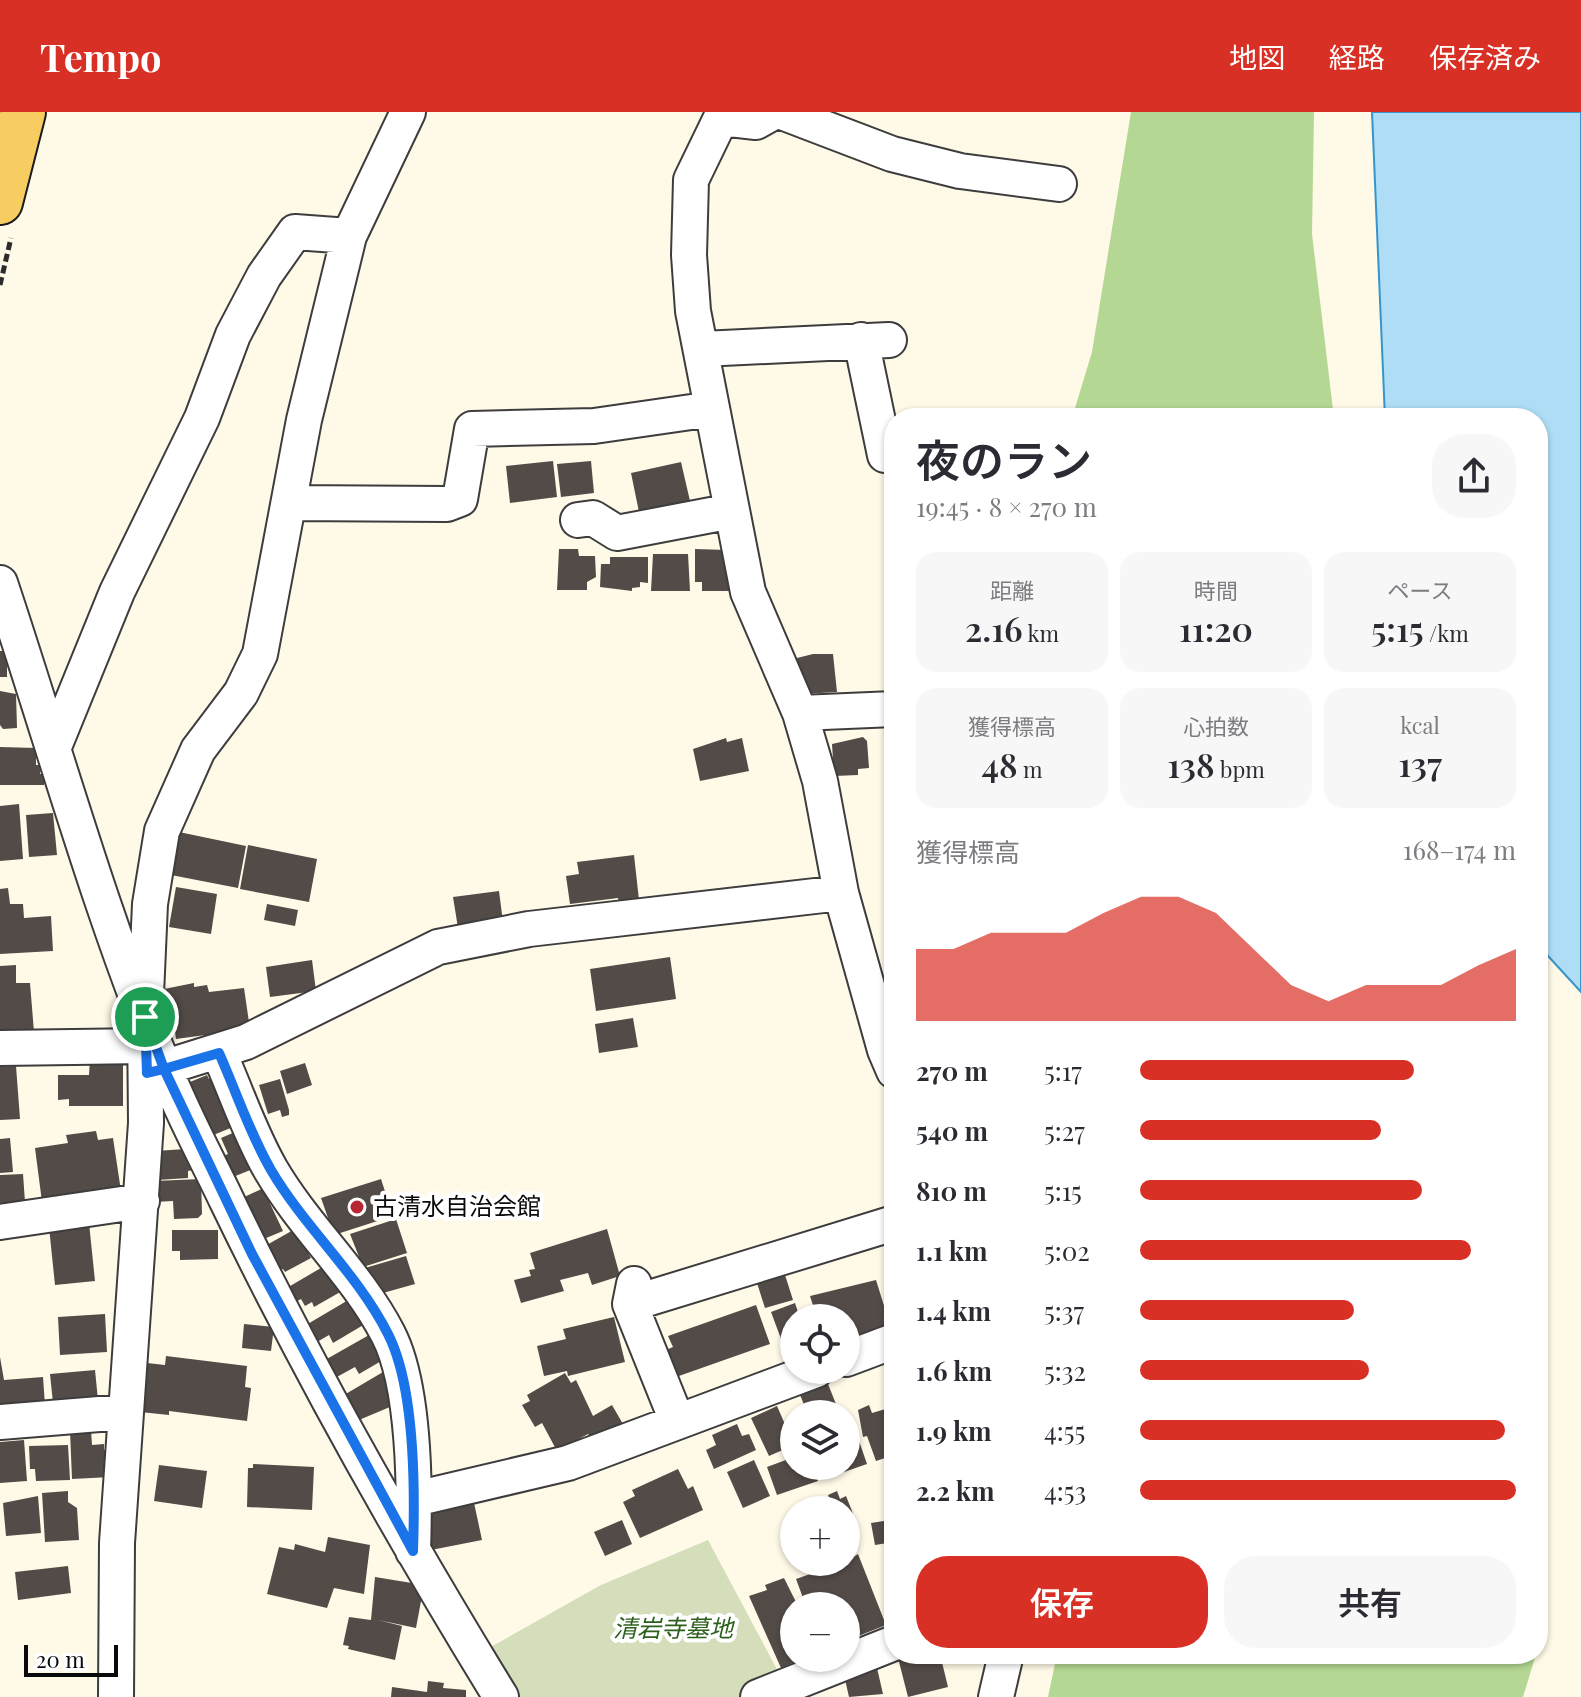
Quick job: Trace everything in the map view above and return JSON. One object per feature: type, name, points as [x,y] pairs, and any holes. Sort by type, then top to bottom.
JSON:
[{"type":"main road","points":[[0,202],[15,121]]},
{"type":"street","points":[[116,1697],[117,1543],[150,1051],[150,904],[162,831],[198,750],[253,674],[265,636],[309,393],[349,236],[408,112]]},
{"type":"street","points":[[774,112],[756,122],[712,115],[691,180],[688,207],[693,311],[748,592],[800,713],[820,781],[841,893],[884,1046]]},
{"type":"street","points":[[782,112],[892,154],[960,171],[1059,184]]},
{"type":"street","points":[[53,749],[117,592],[202,418],[233,335],[264,276],[295,232],[349,236]]},
{"type":"street","points":[[702,349],[875,340],[884,444]]},
{"type":"street","points":[[289,503],[447,504],[460,499],[472,429],[594,426],[712,409]]},
{"type":"street","points":[[578,520],[593,518],[617,533],[732,511]]},
{"type":"street","points":[[0,583],[150,1051],[252,1254],[413,1551],[501,1697]]},
{"type":"street","points":[[800,713],[884,709]]},
{"type":"street","points":[[0,1048],[219,1053],[438,947],[529,929],[841,893]]},
{"type":"street","points":[[219,1053],[270,1169],[332,1250],[389,1334],[403,1377],[415,1499],[413,1551]]},
{"type":"street","points":[[0,1222],[142,1201]]},
{"type":"street","points":[[677,1421],[633,1292],[884,1226]]},
{"type":"street","points":[[860,1354],[884,1345]]},
{"type":"street","points":[[415,1499],[568,1463],[780,1383]]},
{"type":"street","points":[[0,1422],[124,1412]]},
{"type":"street","points":[[758,1697],[884,1647]]},
{"type":"street","points":[[996,1697],[1004,1664]]},
{"type":"green space","points":[[1131,112],[1314,112],[1312,234],[1333,408],[1075,408],[1092,352]]},
{"type":"green space","name":"清岩寺墓地","points":[[708,1540],[781,1677],[741,1697],[516,1697],[489,1648],[601,1585]]},
{"type":"green space","points":[[1055,1664],[1533,1664],[1523,1697],[1048,1697]]},
{"type":"water","points":[[1372,112],[1581,112],[1581,992],[1548,956],[1548,408],[1385,408]]},
{"type":"building","points":[[553,461],[557,497],[510,503],[506,466]]},
{"type":"building","points":[[591,461],[594,493],[561,497],[557,464]]},
{"type":"building","points":[[681,462],[690,501],[639,512],[631,473]]},
{"type":"building","points":[[559,549],[578,549],[579,556],[595,556],[596,577],[587,582],[587,590],[557,590]]},
{"type":"building","points":[[695,549],[727,550],[732,591],[702,591],[702,582],[695,582]]},
{"type":"building","points":[[653,554],[688,554],[690,591],[651,591]]},
{"type":"building","points":[[610,557],[648,557],[648,583],[640,582],[640,587],[632,588],[632,591],[600,587],[601,564],[610,564]]},
{"type":"building","points":[[0,651],[7,651],[7,677],[0,677]]},
{"type":"building","points":[[833,654],[837,692],[803,694],[797,658]]},
{"type":"building","points":[[0,691],[16,694],[17,728],[3,729],[0,725]]},
{"type":"building","points":[[863,737],[867,741],[869,768],[858,769],[858,775],[834,776],[832,744]]},
{"type":"building","points":[[726,738],[727,742],[742,738],[749,771],[700,781],[693,749]]},
{"type":"building","points":[[0,747],[36,748],[36,765],[41,765],[44,785],[0,785]]},
{"type":"building","points":[[19,804],[23,859],[0,861],[0,806]]},
{"type":"building","points":[[53,813],[57,855],[29,857],[26,815]]},
{"type":"building","points":[[179,832],[246,846],[238,888],[171,875]]},
{"type":"building","points":[[248,845],[317,859],[309,902],[240,889]]},
{"type":"building","points":[[634,855],[639,900],[619,903],[618,898],[570,904],[566,876],[579,874],[577,862]]},
{"type":"building","points":[[176,887],[217,894],[211,934],[169,927]]},
{"type":"building","points":[[8,888],[10,904],[23,904],[24,918],[51,916],[53,951],[0,954],[0,889]]},
{"type":"building","points":[[499,891],[503,922],[458,928],[453,897]]},
{"type":"building","points":[[267,904],[298,910],[295,926],[264,920]]},
{"type":"building","points":[[670,957],[676,999],[596,1011],[590,969]]},
{"type":"building","points":[[312,960],[316,991],[270,997],[266,967]]},
{"type":"building","points":[[16,965],[16,983],[30,983],[34,1032],[0,1033],[0,966]]},
{"type":"building","points":[[194,983],[194,987],[207,985],[209,992],[244,988],[250,1029],[176,1039],[172,1008],[167,1008],[164,989]]},
{"type":"building","points":[[633,1018],[638,1047],[599,1053],[595,1024]]},
{"type":"building","points":[[90,1058],[123,1058],[123,1106],[69,1106],[69,1099],[58,1100],[58,1075],[89,1075]]},
{"type":"building","points":[[305,1063],[312,1085],[287,1094],[280,1071]]},
{"type":"building","points":[[16,1066],[20,1119],[0,1120],[0,1067]]},
{"type":"building","points":[[207,1075],[209,1079],[213,1077],[233,1127],[206,1138],[185,1084]]},
{"type":"building","points":[[280,1079],[289,1110],[289,1115],[282,1117],[280,1110],[268,1114],[259,1085]]},
{"type":"building","points":[[242,1129],[258,1167],[228,1179],[219,1158],[228,1154],[221,1138]]},
{"type":"building","points":[[96,1131],[98,1140],[113,1138],[121,1191],[42,1202],[35,1148],[68,1143],[66,1135]]},
{"type":"building","points":[[10,1138],[13,1172],[0,1173],[0,1139]]},
{"type":"building","points":[[186,1149],[193,1170],[188,1171],[188,1178],[157,1180],[155,1151]]},
{"type":"building","points":[[23,1174],[25,1202],[0,1207],[0,1175]]},
{"type":"building","points":[[201,1179],[202,1214],[198,1218],[174,1219],[173,1201],[155,1202],[154,1181]]},
{"type":"building","name":"古清水自治会館","points":[[381,1179],[393,1216],[334,1235],[321,1198]]},
{"type":"building","points":[[268,1186],[271,1193],[266,1195],[283,1231],[259,1241],[240,1199]]},
{"type":"building","points":[[396,1219],[407,1253],[363,1267],[350,1234]]},
{"type":"building","points":[[89,1223],[95,1281],[55,1285],[49,1227]]},
{"type":"building","points":[[295,1229],[311,1258],[285,1272],[283,1269],[276,1273],[265,1246]]},
{"type":"building","points":[[607,1229],[620,1276],[592,1285],[588,1273],[560,1280],[564,1291],[521,1303],[514,1280],[531,1276],[529,1270],[535,1269],[530,1253]]},
{"type":"building","points":[[172,1230],[218,1230],[218,1259],[180,1260],[180,1251],[172,1251]]},
{"type":"building","points":[[406,1256],[415,1284],[383,1293],[382,1289],[377,1291],[365,1268]]},
{"type":"building","points":[[326,1265],[342,1291],[314,1307],[312,1302],[305,1306],[301,1299],[294,1303],[285,1289]]},
{"type":"building","points":[[785,1275],[793,1300],[765,1308],[757,1283]]},
{"type":"building","points":[[876,1280],[884,1306],[884,1327],[860,1334],[860,1304],[813,1304],[810,1296]]},
{"type":"building","points":[[350,1299],[365,1324],[333,1343],[329,1335],[317,1342],[306,1325]]},
{"type":"building","points":[[756,1305],[770,1344],[676,1377],[666,1350],[673,1347],[668,1336]]},
{"type":"building","points":[[780,1309],[780,1336],[771,1312]]},
{"type":"building","points":[[105,1314],[107,1352],[60,1355],[58,1317]]},
{"type":"building","points":[[614,1317],[625,1362],[568,1376],[567,1371],[544,1376],[537,1346],[566,1339],[563,1329]]},
{"type":"building","points":[[244,1324],[274,1327],[271,1351],[242,1348]]},
{"type":"building","points":[[369,1335],[383,1360],[359,1374],[355,1367],[335,1378],[325,1360]]},
{"type":"building","points":[[166,1356],[247,1366],[245,1387],[251,1388],[247,1421],[169,1411],[169,1415],[140,1412],[147,1363],[165,1365]]},
{"type":"building","points":[[0,1357],[4,1380],[43,1377],[45,1405],[0,1408]]},
{"type":"building","points":[[95,1370],[98,1400],[53,1403],[50,1374]]},
{"type":"building","points":[[383,1372],[397,1404],[359,1420],[344,1395]]},
{"type":"building","points":[[565,1373],[571,1383],[576,1380],[593,1416],[612,1405],[623,1424],[593,1442],[588,1434],[557,1451],[542,1423],[535,1427],[522,1405],[530,1401],[527,1395]]},
{"type":"building","points":[[828,1384],[834,1400],[802,1400],[800,1395]]},
{"type":"building","points":[[869,1405],[872,1413],[884,1409],[884,1458],[876,1461],[867,1436],[863,1437],[860,1409]]},
{"type":"building","points":[[777,1406],[780,1413],[780,1451],[769,1456],[751,1418]]},
{"type":"building","points":[[737,1424],[742,1436],[749,1434],[756,1450],[714,1469],[706,1450],[716,1445],[712,1435]]},
{"type":"building","points":[[91,1430],[92,1445],[104,1444],[104,1450],[110,1450],[111,1477],[72,1479],[70,1431]]},
{"type":"building","points":[[24,1440],[27,1481],[0,1483],[0,1442]]},
{"type":"building","points":[[860,1444],[867,1464],[860,1466]]},
{"type":"building","points":[[68,1445],[70,1480],[36,1481],[35,1469],[30,1469],[29,1446]]},
{"type":"building","points":[[754,1460],[770,1496],[743,1508],[727,1472]]},
{"type":"building","points":[[780,1462],[780,1480],[818,1481],[777,1495],[767,1467]]},
{"type":"building","points":[[253,1464],[314,1467],[312,1510],[247,1507],[248,1468],[253,1468]]},
{"type":"building","points":[[159,1465],[207,1471],[202,1508],[154,1501]]},
{"type":"building","points":[[678,1469],[688,1489],[693,1486],[703,1510],[640,1538],[623,1502],[635,1496],[632,1490]]},
{"type":"building","points":[[68,1491],[68,1502],[77,1508],[79,1540],[45,1542],[42,1493]]},
{"type":"building","points":[[38,1496],[41,1533],[6,1536],[3,1503]]},
{"type":"building","points":[[473,1498],[482,1540],[431,1550],[423,1514]]},
{"type":"building","points":[[622,1520],[632,1544],[605,1556],[594,1532]]},
{"type":"building","points":[[884,1521],[884,1544],[875,1545],[871,1523]]},
{"type":"building","points":[[328,1537],[370,1545],[364,1594],[334,1588],[327,1608],[267,1594],[279,1547],[294,1550],[295,1544],[325,1552]]},
{"type":"building","points":[[860,1559],[884,1626],[860,1635],[860,1592],[801,1592],[796,1579],[804,1576],[860,1576]]},
{"type":"building","points":[[68,1566],[71,1593],[18,1600],[15,1572]]},
{"type":"building","points":[[375,1577],[424,1585],[416,1628],[378,1620],[402,1626],[395,1660],[348,1649],[349,1646],[343,1645],[349,1617],[371,1620]]},
{"type":"building","points":[[784,1578],[791,1592],[780,1592],[780,1666],[749,1596],[767,1590],[765,1585]]},
{"type":"building","points":[[900,1664],[942,1664],[948,1687],[908,1697]]},
{"type":"building","points":[[877,1668],[883,1694],[849,1697],[844,1675]]},
{"type":"building","points":[[428,1681],[444,1683],[443,1688],[466,1690],[466,1697],[391,1697],[392,1687],[427,1692]]},
{"type":"place","name":"古清水自治会館","points":[[357,1207]]},
{"type":"route","points":[[145,1017],[147,1073],[164,1069],[252,1254],[317,1379],[413,1551],[415,1499],[403,1377],[389,1334],[332,1250],[270,1169],[219,1053],[164,1069],[145,1017]]}]
